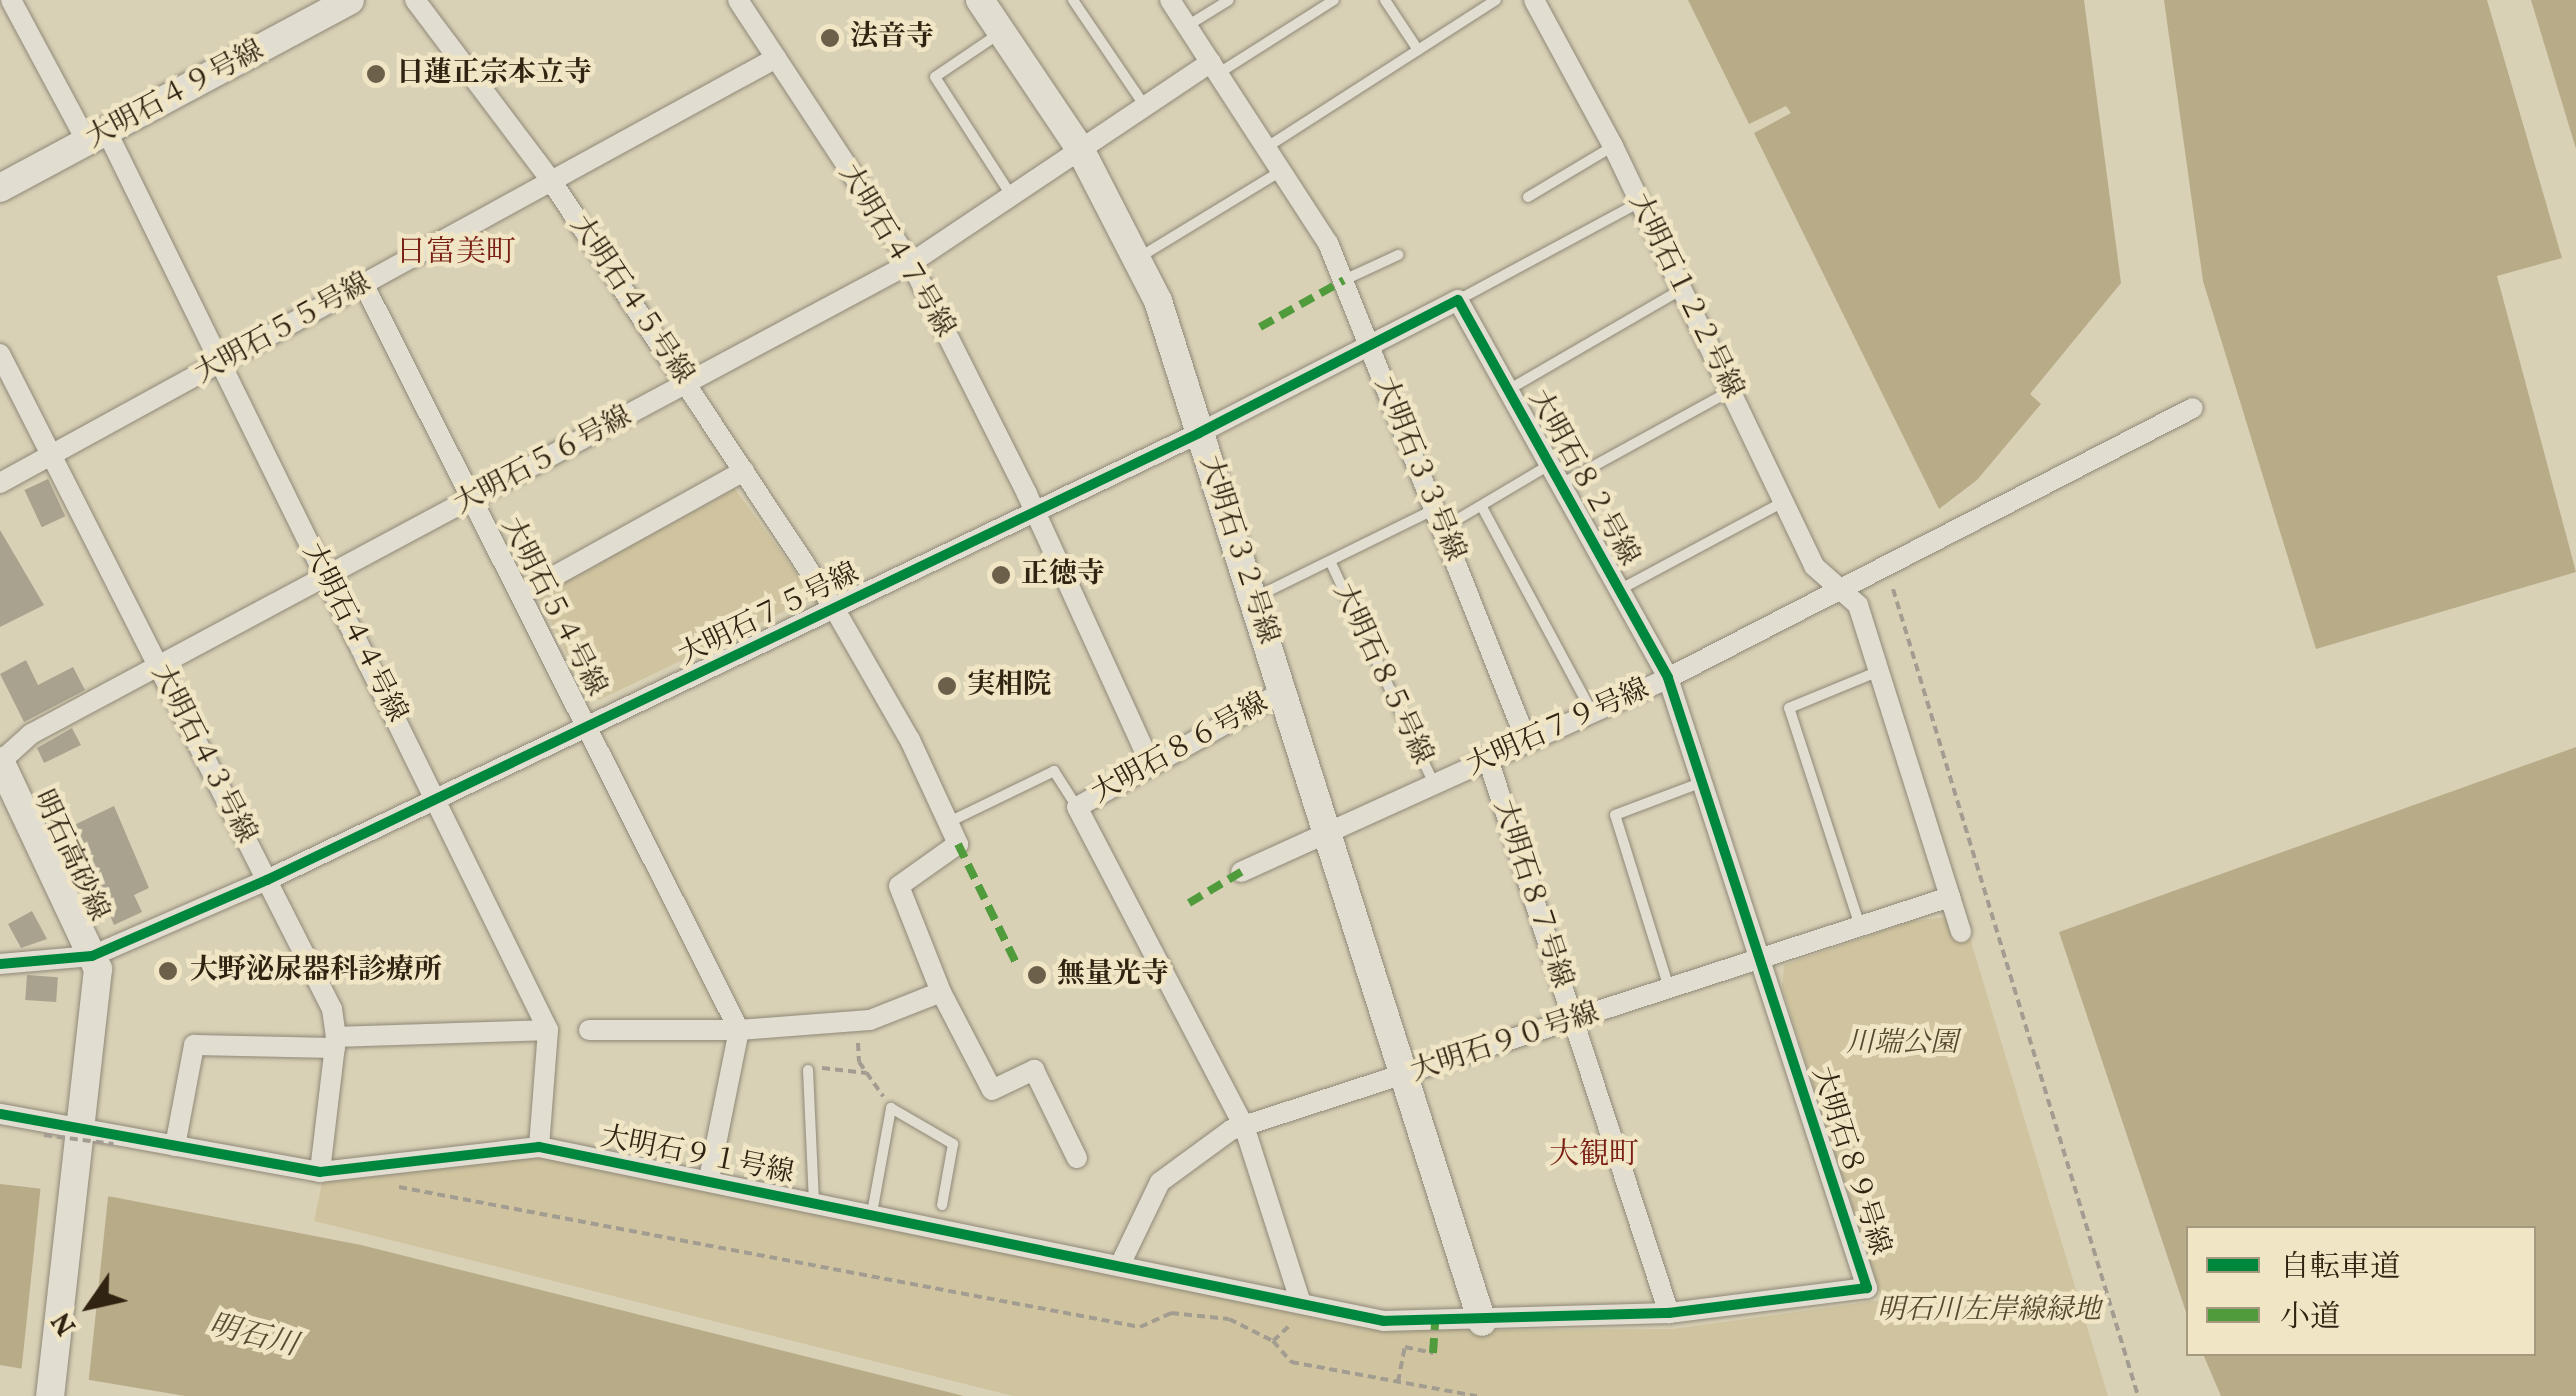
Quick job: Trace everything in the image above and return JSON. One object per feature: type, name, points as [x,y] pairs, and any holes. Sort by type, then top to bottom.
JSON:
[{"type":"street","name":"大明石４４号線","points":[[11,0],[97,137],[222,362],[548,1030],[540,1147]]},
{"type":"street","name":"大明石４９号線","points":[[0,188],[350,0]]},
{"type":"street","name":"大明石４５号線","points":[[416,0],[552,182],[834,608],[910,740],[948,823]]},
{"type":"street","name":"大明石４７号線","points":[[738,0],[910,263],[1151,765]]},
{"type":"street","name":"大明石３３号線","points":[[1170,0],[1328,242],[1527,742]]},
{"type":"street","name":"大明石１２２号線","points":[[1534,0],[1613,146],[1814,566],[1836,591],[1858,604],[1961,932]]},
{"type":"street","name":"大明石３２号線","points":[[987,2],[1002,32],[1080,149],[1139,257],[1256,597],[1482,1322]]},
{"type":"street","name":"大明石５５号線","points":[[0,483],[776,58]]},
{"type":"street","name":"大明石５６号線","points":[[0,762],[31,734],[326,580],[910,263],[1144,105],[1215,68]]},
{"type":"street","name":"大明石５４号線","points":[[364,285],[738,1030]]},
{"type":"street","name":"大明石７５号線","points":[[0,964],[92,956],[267,880],[1032,514],[1458,300]]},
{"type":"street","name":"大明石８２号線","points":[[1458,300],[1668,678]]},
{"type":"street","name":"大明石４３号線","points":[[0,354],[332,1009],[336,1042],[320,1172]]},
{"type":"street","name":"大明石７９号線","points":[[1241,872],[1668,678],[2193,408]]},
{"type":"street","points":[[522,594],[744,471]]},
{"type":"street","name":"大明石８９号線","points":[[1301,1303],[1384,1322],[1482,1322],[1669,1313],[1867,1288],[1668,678]]},
{"type":"street","name":"大明石８６号線","points":[[1077,807],[1284,691]]},
{"type":"street","name":"大明石８７号線","points":[[1488,759],[1669,1313]]},
{"type":"street","name":"明石高砂線","points":[[0,762],[92,956],[97,1003],[50,1396]]},
{"type":"street","points":[[1077,807],[1245,1129],[1301,1303]]},
{"type":"street","points":[[948,823],[958,844],[899,886],[940,992],[992,1090],[1034,1070],[1077,1158]]},
{"type":"street","name":"大明石９０号線","points":[[1120,1265],[1160,1182],[1231,1130],[1245,1129],[1950,897]]},
{"type":"street","points":[[589,1030],[738,1030],[857,1021],[940,992]]},
{"type":"street","points":[[174,1146],[194,1045],[336,1042],[548,1030]]},
{"type":"street","points":[[709,1179],[738,1030]]},
{"type":"street","name":"大明石９１号線","points":[[0,1114],[79,1138],[174,1146],[320,1172],[540,1147],[1301,1303]]},
{"type":"lane","points":[[1073,0],[1144,105]]},
{"type":"lane","points":[[1187,26],[1228,0]]},
{"type":"lane","points":[[1215,68],[1334,0]]},
{"type":"lane","points":[[1385,0],[1418,50]]},
{"type":"lane","points":[[1266,147],[1496,0]]},
{"type":"lane","points":[[1002,32],[935,77],[1011,195]]},
{"type":"lane","points":[[1528,197],[1613,146]]},
{"type":"lane","points":[[1139,257],[1280,172]]},
{"type":"lane","name":"大明石７５号線","points":[[1458,300],[1640,202]]},
{"type":"lane","points":[[1344,280],[1398,255]]},
{"type":"lane","points":[[1508,390],[1682,289]]},
{"type":"lane","points":[[1561,484],[1730,390]]},
{"type":"lane","points":[[1256,597],[1439,518],[1482,507],[1550,465]]},
{"type":"lane","points":[[1619,590],[1783,502]]},
{"type":"lane","points":[[1482,507],[1592,712]]},
{"type":"lane","name":"大明石８５号線","points":[[1330,563],[1434,784]]},
{"type":"lane","points":[[1860,926],[1789,708],[1879,672]]},
{"type":"lane","points":[[948,823],[1054,771],[1077,807]]},
{"type":"lane","points":[[1669,989],[1615,815],[1703,782]]},
{"type":"lane","points":[[808,1068],[814,1201]]},
{"type":"lane","points":[[872,1213],[891,1108],[953,1144],[942,1206]]},
{"type":"path","points":[[1893,589],[2138,1396]]},
{"type":"path","points":[[857,1021],[859,1062],[891,1108]]},
{"type":"path","points":[[808,1068],[867,1073]]},
{"type":"path","points":[[44,1135],[113,1144]]},
{"type":"path","points":[[398,1187],[1140,1328],[1172,1313],[1229,1319],[1272,1341],[1291,1362],[1476,1396]]},
{"type":"path","points":[[1272,1341],[1291,1324]]},
{"type":"path","points":[[1398,1382],[1405,1347],[1434,1352]]},
{"type":"green space","points":[[735,489],[808,589],[806,601],[599,700],[588,696],[540,600],[544,593]]},
{"type":"green space","name":"明石川左岸線緑地","points":[[1963,915],[2108,1396],[1013,1396],[314,1221],[322,1183],[541,1156],[1299,1313],[1485,1330],[1673,1329],[1882,1300],[1782,987],[1784,965],[1912,921]]},
{"type":"water","points":[[1688,0],[2084,0],[2121,283],[2030,394],[2041,404],[1977,480],[1939,509],[1754,133],[1791,113],[1786,106],[1749,124]]},
{"type":"water","points":[[2164,0],[2487,0],[2562,258],[2497,276],[2576,572],[2316,649],[2203,281]]},
{"type":"water","points":[[2531,0],[2576,0],[2576,149]]},
{"type":"water","points":[[2576,747],[2576,1396],[2221,1396],[2204,1356],[2536,1356],[2536,1226],[2186,1226],[2186,1312],[2059,932]]},
{"type":"water","name":"明石川","points":[[0,1184],[113,1197],[361,1245],[964,1396],[185,1396],[0,1365]]},
{"type":"pier","points":[[41,1184],[109,1191],[89,1380],[21,1373]]},
{"type":"building","points":[[48,479],[65,516],[42,527],[24,490]]},
{"type":"building","points":[[0,530],[44,605],[0,627]]},
{"type":"building","points":[[26,660],[38,685],[73,667],[85,690],[24,722],[0,674]]},
{"type":"building","points":[[72,728],[81,745],[44,763],[37,748]]},
{"type":"building","points":[[114,806],[149,888],[134,895],[142,912],[114,925],[72,826]]},
{"type":"building","points":[[32,911],[47,939],[21,948],[8,924]]},
{"type":"building","points":[[27,975],[58,977],[56,1002],[25,1000]]},
{"type":"marked path","points":[[1260,327],[1344,280]]},
{"type":"marked path","points":[[958,844],[1017,965]]},
{"type":"marked path","points":[[1189,903],[1241,872]]},
{"type":"marked path","points":[[1433,1353],[1435,1321]]},
{"type":"cycle path","points":[[0,964],[92,956],[267,880],[1199,433],[1458,300],[1668,678],[1867,1288],[1669,1313],[1384,1321],[539,1147],[320,1172],[0,1114]]},
{"type":"place","name":"法音寺","points":[[830,38]]},
{"type":"place","name":"日蓮正宗本立寺","points":[[376,74]]},
{"type":"place","name":"正徳寺","points":[[1001,575]]},
{"type":"place","name":"実相院","points":[[947,686]]},
{"type":"place","name":"大野泌尿器科診療所","points":[[168,971]]},
{"type":"place","name":"無量光寺","points":[[1037,975]]},
{"type":"district","name":"日富美町","points":[[456,253]]},
{"type":"district","name":"大観町","points":[[1594,1155]]},
{"type":"park label","name":"川端公園","points":[[1902,1044]]}]
